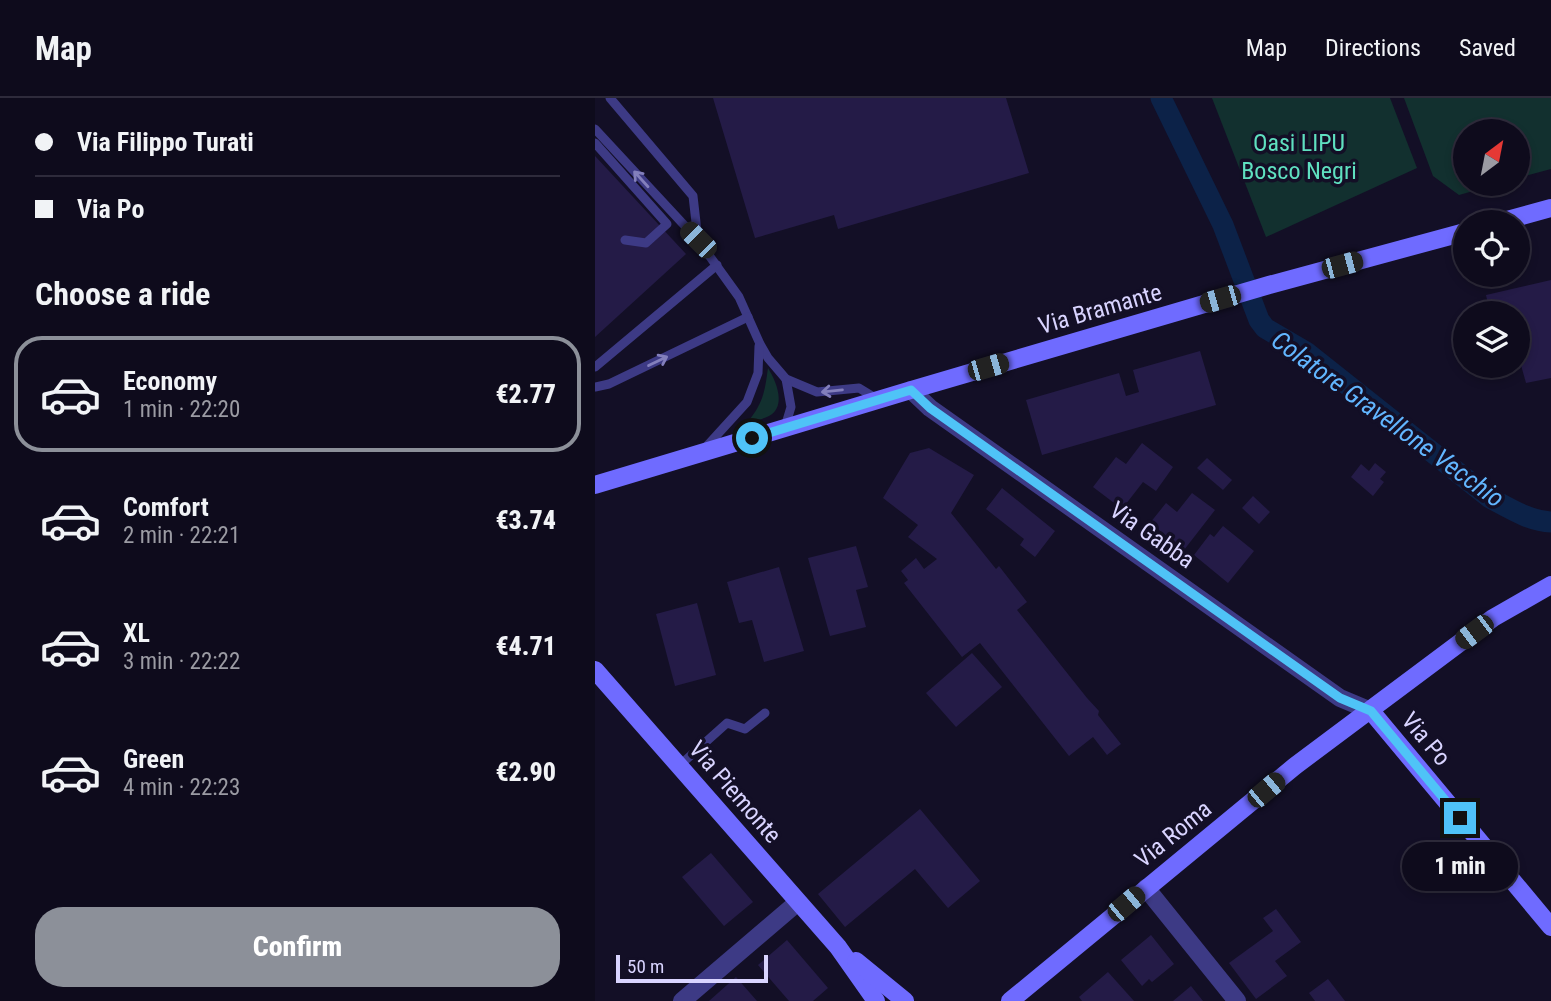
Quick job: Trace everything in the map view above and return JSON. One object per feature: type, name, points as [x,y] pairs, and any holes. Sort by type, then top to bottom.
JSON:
[{"type":"street","points":[[1530,214],[1551,208]]},
{"type":"street","name":"Via Bramante","points":[[595,485],[1220,299],[1453,235]]},
{"type":"street","name":"Via Gabba","points":[[911,390],[930,408],[1340,698],[1371,711]]},
{"type":"street","name":"Via Roma","points":[[1010,1001],[1296,766],[1493,618],[1551,584]]},
{"type":"street","name":"Via Piemonte","points":[[595,670],[838,947],[876,1001]]},
{"type":"street","name":"Via Po","points":[[1371,711],[1551,927]]},
{"type":"street","points":[[1146,888],[1237,1001]]},
{"type":"street","points":[[682,1001],[798,902]]},
{"type":"street","name":"Via Piemonte","points":[[838,947],[905,1001]]},
{"type":"lane","points":[[610,98],[692,196],[698,240]]},
{"type":"lane","points":[[621,98],[622,112]]},
{"type":"lane","points":[[595,129],[698,240],[739,297],[768,358],[786,379],[817,392],[859,388],[879,400]]},
{"type":"lane","points":[[595,143],[667,223],[646,243],[625,240]]},
{"type":"lane","points":[[595,367],[716,265]]},
{"type":"lane","points":[[595,387],[610,384],[748,317]]},
{"type":"lane","points":[[700,454],[747,402],[758,373],[760,344]]},
{"type":"lane","points":[[785,429],[791,407],[786,379]]},
{"type":"lane","points":[[680,765],[727,723],[745,729],[765,713]]},
{"type":"green space","name":"Oasi LIPU Bosco Negri","points":[[1212,98],[1390,98],[1417,168],[1266,237]]},
{"type":"green space","points":[[1404,98],[1551,98],[1551,169],[1530,175],[1530,119],[1453,119],[1453,191],[1433,176]]},
{"type":"green space","points":[[768,368],[777,386],[778,406],[769,416],[751,421],[763,395]]},
{"type":"building","points":[[713,98],[1006,98],[1029,173],[838,229],[834,215],[755,238]]},
{"type":"building","points":[[595,156],[686,254],[595,337]]},
{"type":"building","points":[[1551,280],[1551,378],[1526,383],[1525,378],[1530,378],[1530,301],[1487,301],[1486,295]]},
{"type":"building","points":[[1200,351],[1216,405],[1042,455],[1026,400],[1119,373],[1126,396],[1139,392],[1133,370]]},
{"type":"building","points":[[1142,443],[1173,467],[1156,491],[1143,482],[1122,509],[1093,487],[1116,457],[1126,464]]},
{"type":"building","points":[[929,448],[974,475],[951,513],[996,569],[999,566],[1027,602],[1017,610],[1099,711],[1098,715],[1121,744],[1107,755],[1093,737],[1069,756],[980,643],[962,657],[904,583],[908,580],[901,571],[916,558],[924,569],[937,559],[908,537],[918,525],[883,498],[910,453]]},
{"type":"building","points":[[1207,458],[1232,480],[1223,490],[1197,468]]},
{"type":"building","points":[[1375,463],[1386,472],[1380,479],[1384,482],[1373,496],[1351,477],[1361,464],[1369,471]]},
{"type":"building","points":[[1002,488],[1055,531],[1035,557],[1020,545],[1024,539],[986,509]]},
{"type":"building","points":[[1192,493],[1215,510],[1184,550],[1150,523],[1166,503],[1177,512]]},
{"type":"building","points":[[1253,496],[1270,512],[1259,524],[1242,508]]},
{"type":"building","points":[[1223,526],[1254,551],[1228,583],[1194,555],[1210,534],[1214,537]]},
{"type":"building","points":[[856,546],[868,587],[856,590],[866,627],[830,636],[808,558]]},
{"type":"building","points":[[779,567],[804,651],[764,662],[752,620],[739,623],[727,582]]},
{"type":"building","points":[[697,603],[716,675],[675,686],[656,614]]},
{"type":"building","points":[[972,653],[1002,687],[956,727],[926,693]]},
{"type":"building","points":[[920,809],[980,881],[948,908],[915,869],[845,927],[818,894]]},
{"type":"building","points":[[711,853],[753,902],[724,926],[682,877]]},
{"type":"building","points":[[1276,909],[1301,942],[1275,961],[1287,976],[1256,999],[1229,963],[1273,931],[1263,918]]},
{"type":"building","points":[[1151,935],[1174,964],[1152,982],[1149,979],[1142,986],[1121,960]]},
{"type":"building","points":[[787,940],[828,988],[813,1001],[789,1001],[758,965]]},
{"type":"building","points":[[1108,972],[1134,1001],[1082,1001],[1079,997]]},
{"type":"building","points":[[736,977],[757,1001],[709,1001]]},
{"type":"building","points":[[1328,979],[1345,1001],[1315,1001],[1309,993]]},
{"type":"building","points":[[1191,986],[1203,1001],[1173,1001]]},
{"type":"waterway","name":"Colatore Gravellone Vecchio","points":[[1161,98],[1223,225],[1259,320],[1265,328],[1306,352],[1490,498],[1527,517],[1551,522]]},
{"type":"route","points":[[752,438],[911,390],[930,408],[1340,698],[1371,711],[1460,818]]}]
